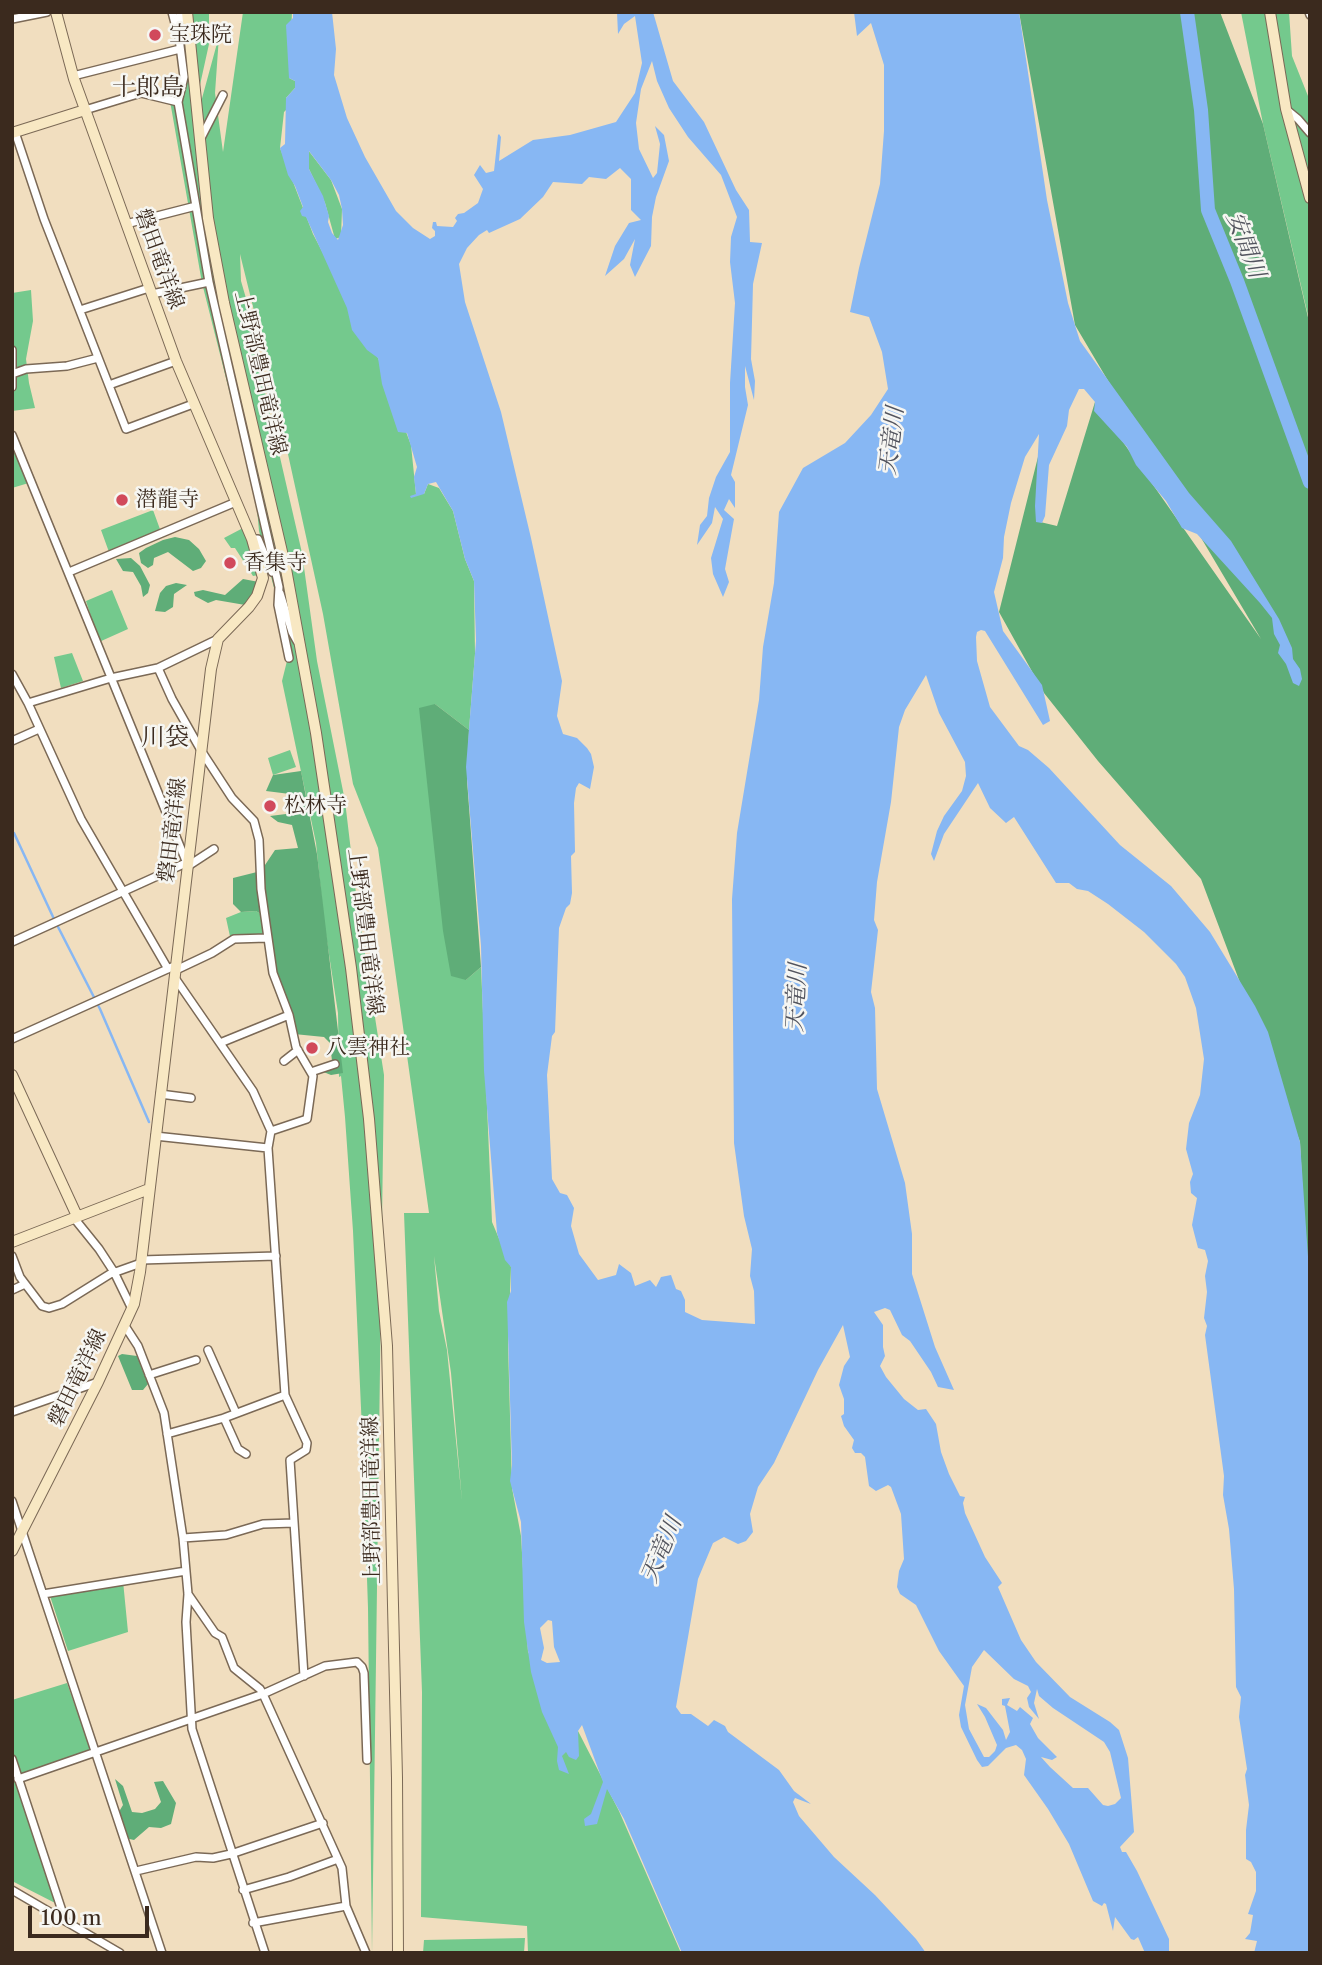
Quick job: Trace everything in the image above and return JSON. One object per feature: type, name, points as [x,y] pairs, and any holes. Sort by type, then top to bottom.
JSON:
[{"type":"main road","name":"磐田竜洋線","points":[[12,1551],[132,1310],[141,1261],[211,669],[218,639],[249,607],[261,587],[261,566],[253,539],[176,361],[73,76],[56,12]]},
{"type":"main road","name":"上野部豊田竜洋線","points":[[187,12],[208,218],[224,303],[284,561],[300,645],[331,822],[369,1119],[387,1346],[398,1953]]},
{"type":"main road","points":[[1270,12],[1286,109],[1310,198]]},
{"type":"main road","points":[[14,133],[85,110]]},
{"type":"main road","points":[[12,1075],[76,1217]]},
{"type":"main road","points":[[12,1242],[149,1189]]},
{"type":"street","points":[[12,19],[47,12]]},
{"type":"street","points":[[172,12],[179,38]]},
{"type":"street","points":[[180,12],[179,38],[184,77],[178,102],[209,282],[279,587],[292,632],[300,645]]},
{"type":"street","points":[[73,76],[180,49]]},
{"type":"street","points":[[85,110],[141,93],[178,102]]},
{"type":"street","points":[[200,141],[223,95]]},
{"type":"street","points":[[1286,109],[1310,133]]},
{"type":"street","points":[[14,133],[44,219],[126,429],[193,404]]},
{"type":"street","points":[[126,224],[196,206]]},
{"type":"street","points":[[80,310],[150,291],[209,282]]},
{"type":"street","points":[[12,350],[12,387]]},
{"type":"street","points":[[13,374],[26,369],[67,366],[98,358]]},
{"type":"street","points":[[109,385],[176,361]]},
{"type":"street","points":[[12,435],[187,863]]},
{"type":"street","points":[[69,572],[236,502]]},
{"type":"street","points":[[253,539],[258,539],[279,587],[278,605],[289,659]]},
{"type":"street","points":[[28,703],[111,678],[158,668],[218,639]]},
{"type":"street","points":[[158,668],[202,752],[232,798],[254,821],[259,840],[261,889],[273,973],[289,1015],[298,1050],[313,1076],[307,1119],[271,1130]]},
{"type":"street","points":[[12,674],[81,818],[174,971],[253,1091],[271,1130],[268,1148],[285,1395],[307,1443],[306,1450],[290,1460],[304,1676]]},
{"type":"street","points":[[12,741],[40,729]]},
{"type":"street","points":[[12,942],[214,849]]},
{"type":"street","points":[[12,1040],[174,971],[234,939],[267,938]]},
{"type":"street","points":[[220,1043],[289,1015]]},
{"type":"street","points":[[284,1061],[298,1050]]},
{"type":"street","points":[[311,1072],[335,1065]]},
{"type":"street","points":[[160,1094],[191,1098]]},
{"type":"street","points":[[12,1103],[24,1100]]},
{"type":"street","points":[[155,1136],[268,1148]]},
{"type":"street","points":[[76,1217],[114,1272],[132,1310]]},
{"type":"street","points":[[12,1256],[25,1284],[42,1306],[49,1308],[62,1304],[114,1272],[141,1261],[276,1256]]},
{"type":"street","points":[[12,1290],[25,1284]]},
{"type":"street","points":[[125,1326],[138,1346],[164,1413],[186,1571],[191,1720],[231,1854],[265,1953]]},
{"type":"street","points":[[208,1350],[236,1413]]},
{"type":"street","points":[[149,1376],[196,1360]]},
{"type":"street","points":[[12,1412],[98,1382]]},
{"type":"street","points":[[167,1434],[224,1418],[285,1395]]},
{"type":"street","points":[[224,1418],[238,1449],[246,1454]]},
{"type":"street","points":[[12,1501],[162,1953]]},
{"type":"street","points":[[183,1538],[226,1535],[263,1524],[294,1523]]},
{"type":"street","points":[[43,1594],[186,1571]]},
{"type":"street","points":[[188,1594],[215,1633],[222,1637],[233,1668],[263,1694],[342,1868],[346,1906],[366,1953]]},
{"type":"street","points":[[18,1779],[263,1694],[338,1663],[357,1662],[362,1667],[367,1760]]},
{"type":"street","points":[[12,1759],[65,1920]]},
{"type":"street","points":[[136,1871],[196,1857],[213,1858],[231,1854],[323,1824]]},
{"type":"street","points":[[243,1890],[338,1859]]},
{"type":"street","points":[[12,1890],[120,1953]]},
{"type":"street","points":[[253,1923],[346,1906]]},
{"type":"green space","points":[[209,12],[209,44],[198,94],[201,102],[219,36],[215,93],[223,152],[243,12],[292,12],[289,78],[295,81],[295,88],[286,98],[287,109],[284,112],[280,148],[313,234],[378,358],[411,445],[416,494],[424,494],[428,484],[439,488],[453,511],[465,559],[474,581],[475,654],[469,730],[435,704],[466,980],[481,967],[492,1222],[511,1267],[508,1344],[512,1488],[521,1536],[528,1652],[578,1731],[619,1811],[681,1953],[528,1953],[526,1898],[527,1926],[421,1917],[422,1692],[404,1213],[429,1213],[378,848],[353,784],[323,614],[277,404],[240,254],[241,281],[252,319],[259,366],[302,553],[317,661],[345,801],[357,902],[384,1075],[372,1953],[368,1608],[362,1430],[353,1231],[345,1117],[341,1076],[339,1077],[338,1013],[324,922],[316,843],[282,681],[287,661],[278,603],[259,531],[256,497],[202,283],[170,101],[178,101],[184,77],[182,14]],"holes":[[[434,1256],[451,1373],[462,1501],[447,1350],[439,1311]]]},
{"type":"green space","points":[[1019,12],[1220,12],[1263,124],[1310,326],[1310,1334],[1300,1142],[1201,879],[1098,761],[1044,693],[999,612],[1040,449],[1036,521],[1057,526],[1095,402],[1261,639],[1075,325]]},
{"type":"green space","points":[[1241,12],[1289,12],[1292,56],[1310,101],[1310,324],[1263,124]]},
{"type":"green space","points":[[308,150],[331,180],[342,209],[341,237],[335,239],[325,203],[309,169]]},
{"type":"green space","points":[[31,290],[33,321],[26,359],[35,408],[12,411],[12,293]]},
{"type":"green space","points":[[12,435],[32,482],[12,488]]},
{"type":"green space","points":[[153,510],[161,532],[109,552],[101,530]]},
{"type":"green space","points":[[243,528],[259,575],[253,576],[235,548],[231,548],[224,538]]},
{"type":"green space","points":[[175,537],[189,540],[199,549],[206,561],[201,568],[193,571],[168,552],[154,558],[153,565],[148,568],[141,563],[139,553],[163,540]]},
{"type":"green space","points":[[131,558],[140,566],[150,585],[148,593],[143,597],[141,586],[133,572],[123,571],[116,559]]},
{"type":"green space","points":[[243,579],[259,582],[251,606],[216,600],[208,603],[195,596],[194,592],[203,590],[225,595]]},
{"type":"green space","points":[[176,583],[187,585],[174,594],[173,607],[165,612],[155,611],[160,593],[166,586]]},
{"type":"green space","points":[[112,590],[128,629],[99,642],[86,601]]},
{"type":"green space","points":[[72,653],[83,681],[61,688],[54,657]]},
{"type":"green space","points":[[435,704],[469,730],[467,780],[481,967],[466,980],[451,976],[443,931],[419,708]]},
{"type":"green space","points":[[290,750],[296,767],[273,775],[268,758]]},
{"type":"green space","points":[[301,771],[317,854],[343,1073],[331,1075],[321,1071],[332,1061],[330,1043],[324,1037],[294,1034],[272,967],[264,916],[256,911],[241,912],[233,904],[233,878],[261,871],[275,850],[298,848],[292,825],[278,822],[270,816],[294,813],[290,794],[266,791],[273,775]]},
{"type":"green space","points":[[256,911],[264,916],[263,938],[231,941],[226,918],[241,912]]},
{"type":"green space","points":[[118,1356],[137,1356],[148,1384],[143,1390],[132,1390]]},
{"type":"green space","points":[[123,1581],[128,1632],[68,1651],[49,1593]]},
{"type":"green space","points":[[67,1683],[92,1753],[17,1778],[61,1906],[12,1881],[12,1700]]},
{"type":"green space","points":[[115,1779],[123,1786],[132,1812],[142,1813],[155,1809],[161,1802],[154,1782],[163,1781],[176,1803],[171,1824],[161,1828],[149,1827],[134,1840],[125,1838],[117,1815],[123,1805]]},
{"type":"green space","points":[[525,1938],[524,1953],[423,1953],[424,1940]]},
{"type":"water","name":"天竜川","points":[[293,12],[332,12],[336,49],[334,75],[347,118],[365,157],[396,211],[413,228],[430,239],[435,236],[433,222],[436,222],[437,226],[453,227],[458,214],[478,203],[483,189],[474,175],[480,165],[486,173],[494,171],[499,134],[499,161],[533,140],[570,135],[616,122],[635,93],[642,63],[635,16],[624,24],[618,34],[617,12],[653,12],[673,81],[704,122],[736,190],[749,210],[750,242],[762,243],[753,284],[751,359],[755,381],[754,400],[745,366],[748,405],[731,475],[735,482],[735,508],[729,499],[724,510],[734,519],[725,569],[729,582],[723,597],[713,574],[711,558],[723,519],[715,507],[712,523],[697,545],[700,525],[707,516],[716,477],[730,452],[730,383],[735,303],[730,262],[731,237],[737,217],[721,175],[688,137],[669,108],[657,81],[652,61],[641,89],[636,123],[639,149],[653,178],[657,173],[660,144],[655,126],[664,135],[669,161],[656,197],[651,246],[635,277],[630,265],[635,239],[624,259],[605,276],[615,246],[629,223],[641,220],[631,210],[631,179],[620,168],[606,179],[589,177],[582,184],[553,182],[543,197],[520,219],[479,235],[467,248],[459,264],[465,302],[501,412],[531,538],[562,681],[557,716],[563,734],[577,738],[587,748],[594,767],[590,789],[579,783],[576,788],[575,852],[571,856],[572,893],[559,928],[555,1032],[552,1036],[547,1075],[552,1179],[560,1193],[567,1195],[574,1208],[571,1226],[579,1254],[598,1280],[616,1275],[619,1264],[631,1273],[635,1286],[650,1280],[656,1287],[661,1277],[671,1275],[676,1289],[681,1291],[685,1300],[685,1312],[702,1320],[755,1324],[754,1291],[750,1276],[752,1249],[744,1216],[734,1143],[732,899],[737,833],[759,700],[763,647],[774,583],[779,512],[803,468],[845,443],[871,415],[888,389],[882,352],[869,317],[850,312],[880,184],[884,131],[884,65],[871,23],[857,36],[854,12],[1019,12],[1047,200],[1068,303],[1080,341],[1189,493],[1231,541],[1279,619],[1302,679],[1299,686],[1293,683],[1286,664],[1278,653],[1280,645],[1274,634],[1272,618],[1197,534],[1182,528],[1166,501],[1136,465],[1127,447],[1094,411],[1095,402],[1084,389],[1079,389],[1069,410],[1067,426],[1049,465],[1045,516],[1042,523],[1036,522],[1035,506],[1039,434],[1025,457],[1011,503],[1003,558],[994,592],[1003,631],[1042,685],[1050,721],[1043,725],[985,631],[981,630],[976,637],[977,661],[990,707],[1019,746],[1049,768],[1120,845],[1171,886],[1210,932],[1268,1032],[1300,1142],[1310,1285],[1310,1953],[1254,1953],[1257,1941],[1245,1939],[1250,1933],[1253,1915],[1248,1914],[1256,1891],[1256,1872],[1251,1862],[1246,1859],[1249,1805],[1239,1717],[1241,1697],[1236,1687],[1234,1589],[1223,1495],[1224,1476],[1205,1335],[1205,1276],[1208,1261],[1205,1250],[1198,1248],[1192,1225],[1197,1198],[1191,1193],[1190,1182],[1193,1174],[1186,1149],[1189,1123],[1200,1095],[1204,1059],[1196,1008],[1185,977],[1176,964],[1144,932],[1108,904],[1069,883],[1056,883],[1014,817],[1006,823],[990,808],[978,783],[944,834],[934,861],[931,854],[937,831],[962,791],[966,776],[965,762],[939,713],[926,675],[905,710],[899,727],[891,802],[877,882],[874,920],[878,930],[871,992],[875,1008],[877,1089],[905,1183],[912,1234],[912,1274],[935,1347],[954,1390],[938,1387],[910,1341],[902,1335],[890,1310],[885,1308],[874,1312],[883,1325],[885,1356],[880,1366],[904,1399],[918,1410],[926,1409],[936,1424],[941,1452],[949,1474],[960,1496],[965,1497],[965,1513],[985,1557],[1002,1583],[998,1587],[1021,1640],[1036,1662],[1070,1697],[1119,1730],[1128,1758],[1134,1832],[1120,1847],[1137,1871],[1169,1939],[1169,1953],[1145,1953],[1138,1937],[1131,1939],[1115,1917],[1113,1931],[1106,1904],[1102,1906],[1093,1901],[1069,1844],[1024,1775],[1026,1759],[1022,1750],[1016,1745],[1006,1748],[988,1766],[982,1767],[977,1760],[961,1727],[959,1715],[964,1686],[939,1651],[916,1605],[900,1594],[897,1587],[904,1559],[901,1514],[891,1487],[888,1485],[876,1491],[869,1486],[865,1457],[861,1453],[855,1453],[852,1448],[854,1440],[844,1426],[841,1416],[844,1414],[844,1399],[839,1385],[844,1366],[850,1357],[843,1325],[818,1370],[774,1463],[758,1487],[750,1514],[753,1532],[746,1541],[738,1544],[724,1537],[713,1543],[698,1579],[676,1707],[681,1714],[691,1714],[708,1726],[714,1720],[725,1726],[728,1732],[779,1770],[794,1791],[811,1804],[795,1798],[793,1802],[799,1816],[834,1857],[875,1895],[926,1953],[682,1953],[624,1819],[607,1789],[597,1824],[585,1826],[584,1819],[591,1814],[603,1782],[582,1725],[578,1731],[579,1756],[576,1760],[566,1752],[562,1756],[569,1774],[559,1770],[558,1747],[542,1712],[531,1672],[524,1622],[521,1522],[510,1481],[512,1465],[507,1302],[511,1291],[511,1267],[505,1260],[497,1233],[484,1071],[481,946],[466,767],[476,641],[474,581],[465,559],[453,511],[436,482],[428,484],[424,494],[411,498],[410,496],[416,494],[414,477],[417,467],[407,433],[398,432],[382,384],[378,358],[367,350],[352,330],[347,308],[306,217],[302,216],[300,211],[303,207],[288,175],[280,148],[285,144],[286,98],[295,88],[295,81],[289,78],[286,25],[293,18]],"holes":[[[309,151],[339,195],[343,225],[338,240],[332,233],[323,196],[309,169]],[[548,1620],[552,1621],[554,1647],[560,1662],[547,1663],[541,1660],[544,1648],[540,1628]],[[984,1650],[1014,1679],[1028,1686],[1031,1692],[1027,1698],[1029,1707],[1039,1719],[1034,1703],[1037,1689],[1039,1696],[1053,1708],[1104,1742],[1110,1752],[1121,1798],[1115,1804],[1103,1805],[1088,1788],[1073,1788],[1041,1757],[1052,1760],[1057,1757],[1038,1738],[1030,1724],[1033,1718],[1020,1707],[1017,1711],[1007,1705],[1010,1698],[1002,1699],[1010,1732],[1006,1740],[1003,1730],[986,1708],[977,1704],[997,1745],[989,1757],[984,1757],[969,1729],[965,1705],[972,1667]]]},
{"type":"waterway","name":"安間川","points":[[1187,12],[1201,110],[1208,210],[1237,281],[1310,482]]},
{"type":"waterway","points":[[12,833],[100,1009],[149,1122]]},
{"type":"place","name":"宝珠院","points":[[155,35]]},
{"type":"place","name":"潜龍寺","points":[[122,500]]},
{"type":"place","name":"香集寺","points":[[230,563]]},
{"type":"place","name":"松林寺","points":[[270,806]]},
{"type":"place","name":"八雲神社","points":[[312,1048]]},
{"type":"district","name":"十郎島","points":[[148,88]]},
{"type":"district","name":"川袋","points":[[165,738]]}]
